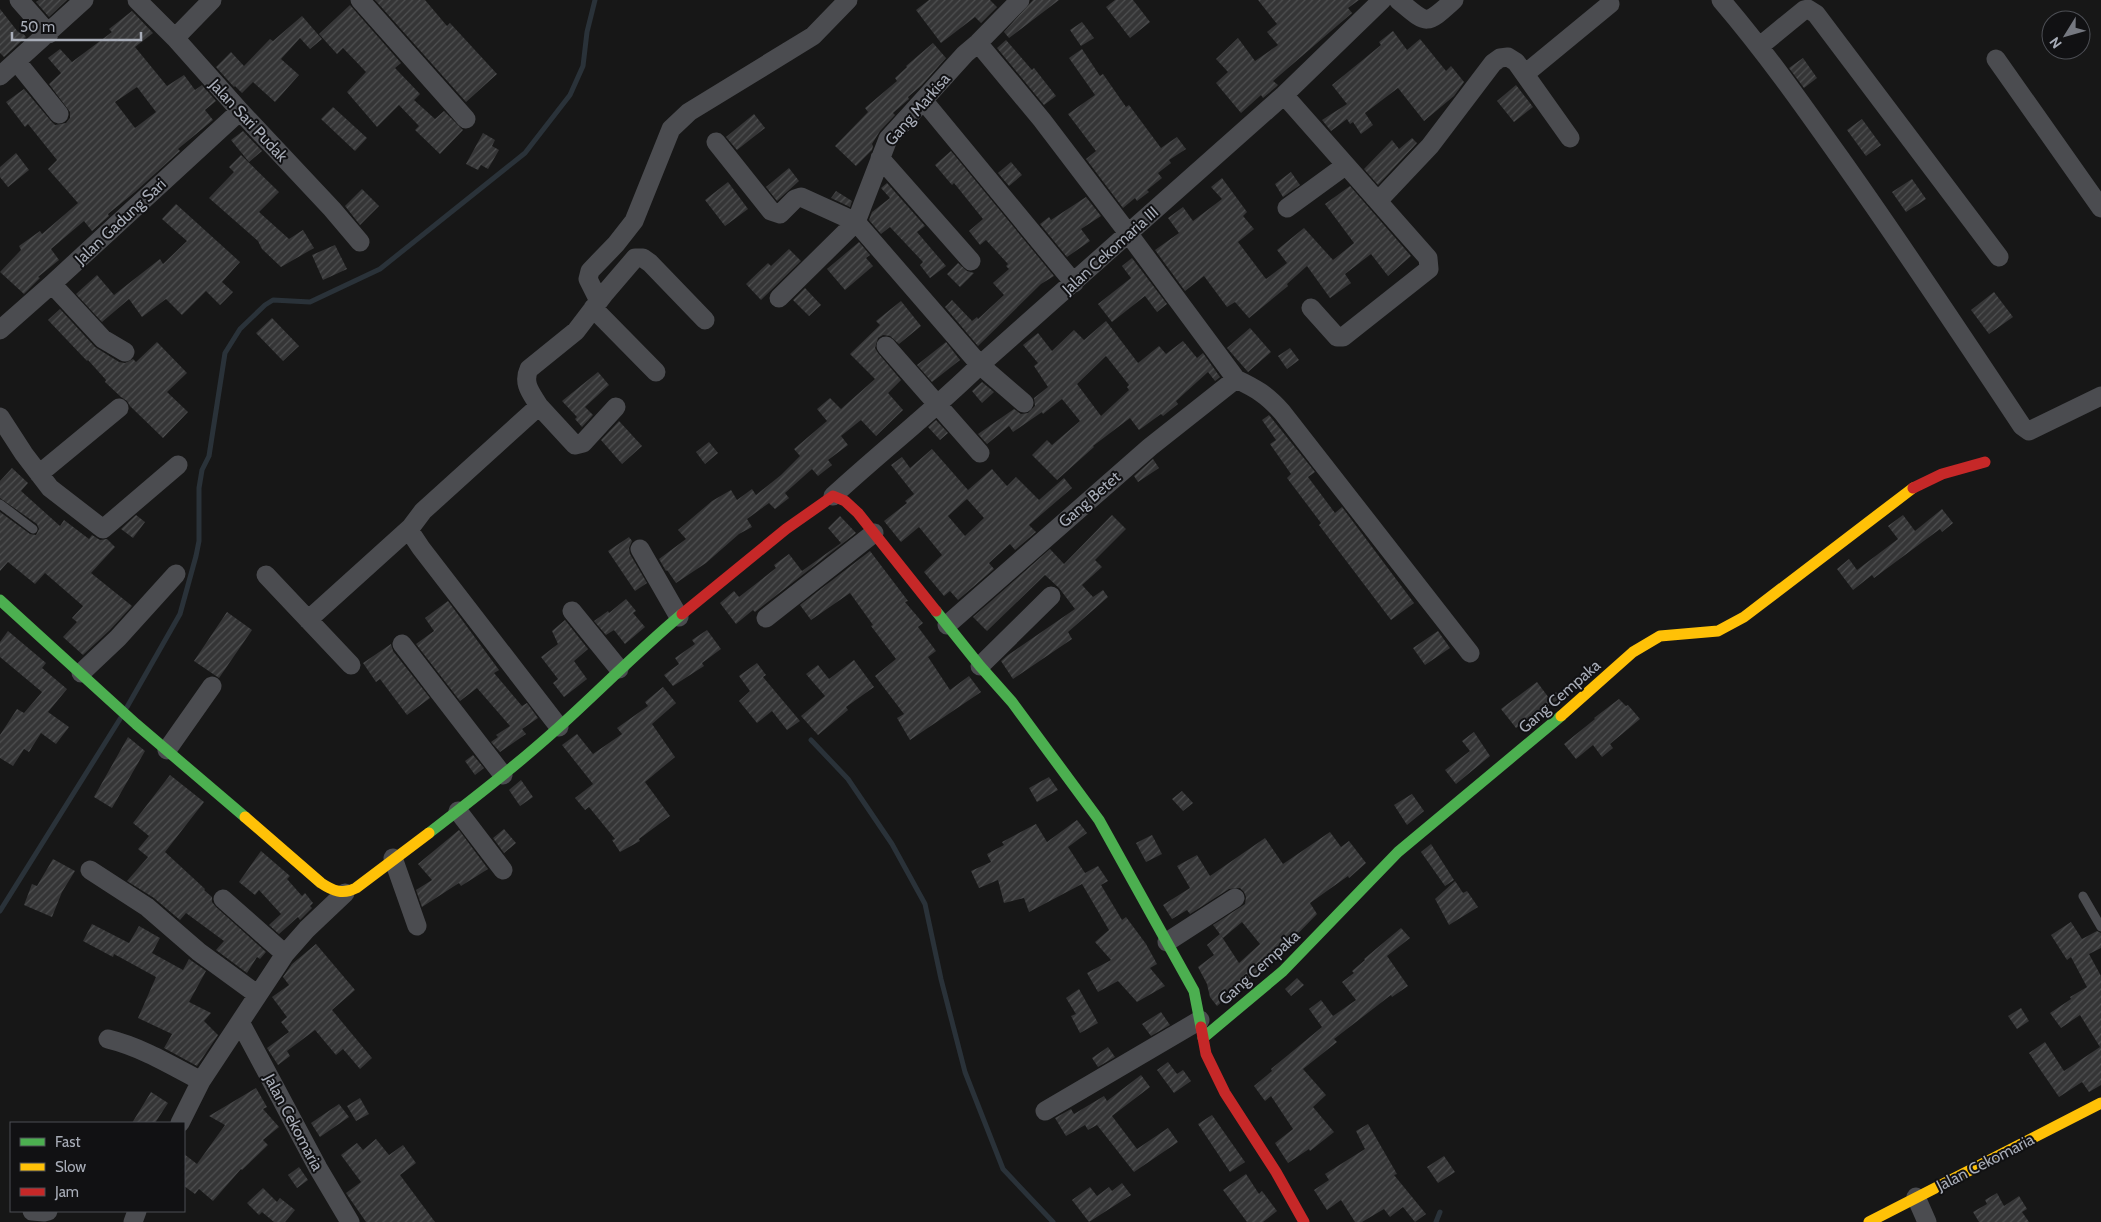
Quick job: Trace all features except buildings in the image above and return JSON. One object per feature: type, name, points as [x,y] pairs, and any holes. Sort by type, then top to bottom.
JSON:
[{"type":"street","points":[[19,0],[49,34]]},
{"type":"street","points":[[0,76],[49,34],[84,0]]},
{"type":"street","name":"Jalan Sari Pudak","points":[[137,0],[175,38],[360,242]]},
{"type":"street","points":[[175,38],[212,0]]},
{"type":"street","points":[[360,0],[466,119]]},
{"type":"street","name":"Gang Markisa","points":[[779,298],[856,222],[888,139],[965,54],[978,44],[1020,0]]},
{"type":"street","name":"Jalan Cekomaria III","points":[[833,496],[876,456],[939,405],[980,365],[1074,284],[1128,233],[1284,95],[1382,0]]},
{"type":"street","points":[[1398,0],[1422,19],[1428,20],[1434,18],[1454,0]]},
{"type":"street","points":[[1721,0],[1760,46],[1928,283],[2026,429],[2029,431],[2101,396]]},
{"type":"street","points":[[656,372],[596,305],[588,279],[590,271],[616,244],[634,221],[671,129],[689,112],[813,36],[838,3]]},
{"type":"street","points":[[1525,74],[1610,4]]},
{"type":"street","points":[[1760,46],[1804,10],[1812,10],[1998,257]]},
{"type":"street","points":[[978,44],[1042,120],[1236,379],[1269,397],[1282,412],[1470,653]]},
{"type":"street","points":[[1378,202],[1430,146],[1493,63],[1500,58],[1508,57],[1516,62],[1570,138]]},
{"type":"street","points":[[1996,59],[2101,208]]},
{"type":"street","points":[[17,62],[59,114]]},
{"type":"street","points":[[1284,95],[1428,258],[1429,269],[1343,337],[1337,337],[1311,308]]},
{"type":"street","points":[[923,100],[1074,284]]},
{"type":"street","name":"Jalan Gadung Sari","points":[[0,330],[240,111]]},
{"type":"street","points":[[716,142],[771,211],[780,214],[795,199],[801,197],[856,222],[980,365],[1024,403]]},
{"type":"street","points":[[880,158],[971,261]]},
{"type":"street","points":[[1287,208],[1346,165]]},
{"type":"street","points":[[616,407],[583,443],[575,445],[539,406],[526,384],[529,369],[576,331],[638,257],[650,263],[705,320]]},
{"type":"street","points":[[52,284],[103,339],[125,352]]},
{"type":"street","points":[[886,346],[980,453]]},
{"type":"street","name":"Gang Betet","points":[[946,624],[1150,446],[1236,379]]},
{"type":"street","points":[[308,620],[411,527],[423,510],[539,406]]},
{"type":"street","points":[[39,474],[119,408]]},
{"type":"street","points":[[0,417],[50,488],[103,529],[178,465]]},
{"type":"street","name":"Gang Cempaka","points":[[1203,1038],[1283,971],[1398,852],[1577,703],[1634,652],[1660,636],[1718,631],[1744,618],[1920,483],[1942,474],[1986,462]]},
{"type":"street","points":[[180,1122],[201,1081],[258,994],[285,954],[307,929],[345,893],[356,888],[504,775],[559,727],[619,669],[679,617],[786,529],[833,496],[843,499],[855,509],[980,666],[1012,702],[1099,820],[1194,991],[1206,1054],[1225,1094],[1276,1172],[1304,1222]]},
{"type":"street","points":[[411,527],[411,533],[421,548],[559,727]]},
{"type":"street","points":[[766,618],[874,533]]},
{"type":"street","points":[[640,549],[679,617]]},
{"type":"street","points":[[81,673],[118,638],[176,574]]},
{"type":"street","points":[[266,575],[351,665]]},
{"type":"street","points":[[980,666],[1051,596]]},
{"type":"street","points":[[0,600],[136,724],[322,883],[333,891],[345,893]]},
{"type":"street","points":[[572,610],[619,669]]},
{"type":"street","points":[[402,644],[504,775]]},
{"type":"street","points":[[167,750],[212,686]]},
{"type":"street","points":[[458,811],[503,870]]},
{"type":"street","points":[[393,858],[417,926]]},
{"type":"street","points":[[90,870],[147,907],[200,952],[258,994]]},
{"type":"street","points":[[1167,942],[1236,898]]},
{"type":"street","points":[[223,900],[285,954]]},
{"type":"street","points":[[1045,1111],[1200,1020]]},
{"type":"street","name":"Jalan Cekomaria","points":[[240,1022],[318,1168],[350,1222]]},
{"type":"street","points":[[108,1039],[133,1046],[201,1081]]},
{"type":"street","name":"Jalan Cekomaria","points":[[1869,1222],[2101,1103]]},
{"type":"street","points":[[1916,1197],[1927,1222]]},
{"type":"lane","points":[[0,504],[33,529]]},
{"type":"lane","points":[[2083,896],[2101,927]]},
{"type":"waterway","points":[[127,707],[180,614],[199,541],[199,488],[202,470],[209,456],[225,353],[240,329],[265,305],[273,300],[310,302],[380,269],[525,153],[570,95],[583,66],[587,32],[595,0]]},
{"type":"waterway","points":[[0,911],[120,719]]},
{"type":"waterway","points":[[811,740],[848,779],[892,844],[925,904],[941,979],[965,1072],[1003,1169],[1053,1222]]},
{"type":"waterway","points":[[1436,1222],[1440,1212]]},
{"type":"traffic: fast","points":[[0,600],[136,724],[245,817]]},
{"type":"traffic: fast","points":[[936,611],[1012,702],[1099,820],[1194,991],[1201,1027]]},
{"type":"traffic: fast","points":[[429,833],[495,782],[543,741],[682,614]]},
{"type":"traffic: fast","points":[[1203,1038],[1283,971],[1398,852],[1561,716]]},
{"type":"traffic: slow","points":[[1561,716],[1633,652],[1660,636],[1718,631],[1744,617],[1913,488]]},
{"type":"traffic: slow","points":[[245,817],[321,883],[342,892],[356,888],[429,833]]},
{"type":"traffic: slow","points":[[1869,1222],[2101,1103]]},
{"type":"traffic: jam","points":[[1913,488],[1942,474],[1985,462]]},
{"type":"traffic: jam","points":[[682,614],[786,529],[833,496],[845,501],[858,513],[936,611]]},
{"type":"traffic: jam","points":[[1201,1027],[1206,1054],[1225,1093],[1276,1172],[1304,1222]]}]
